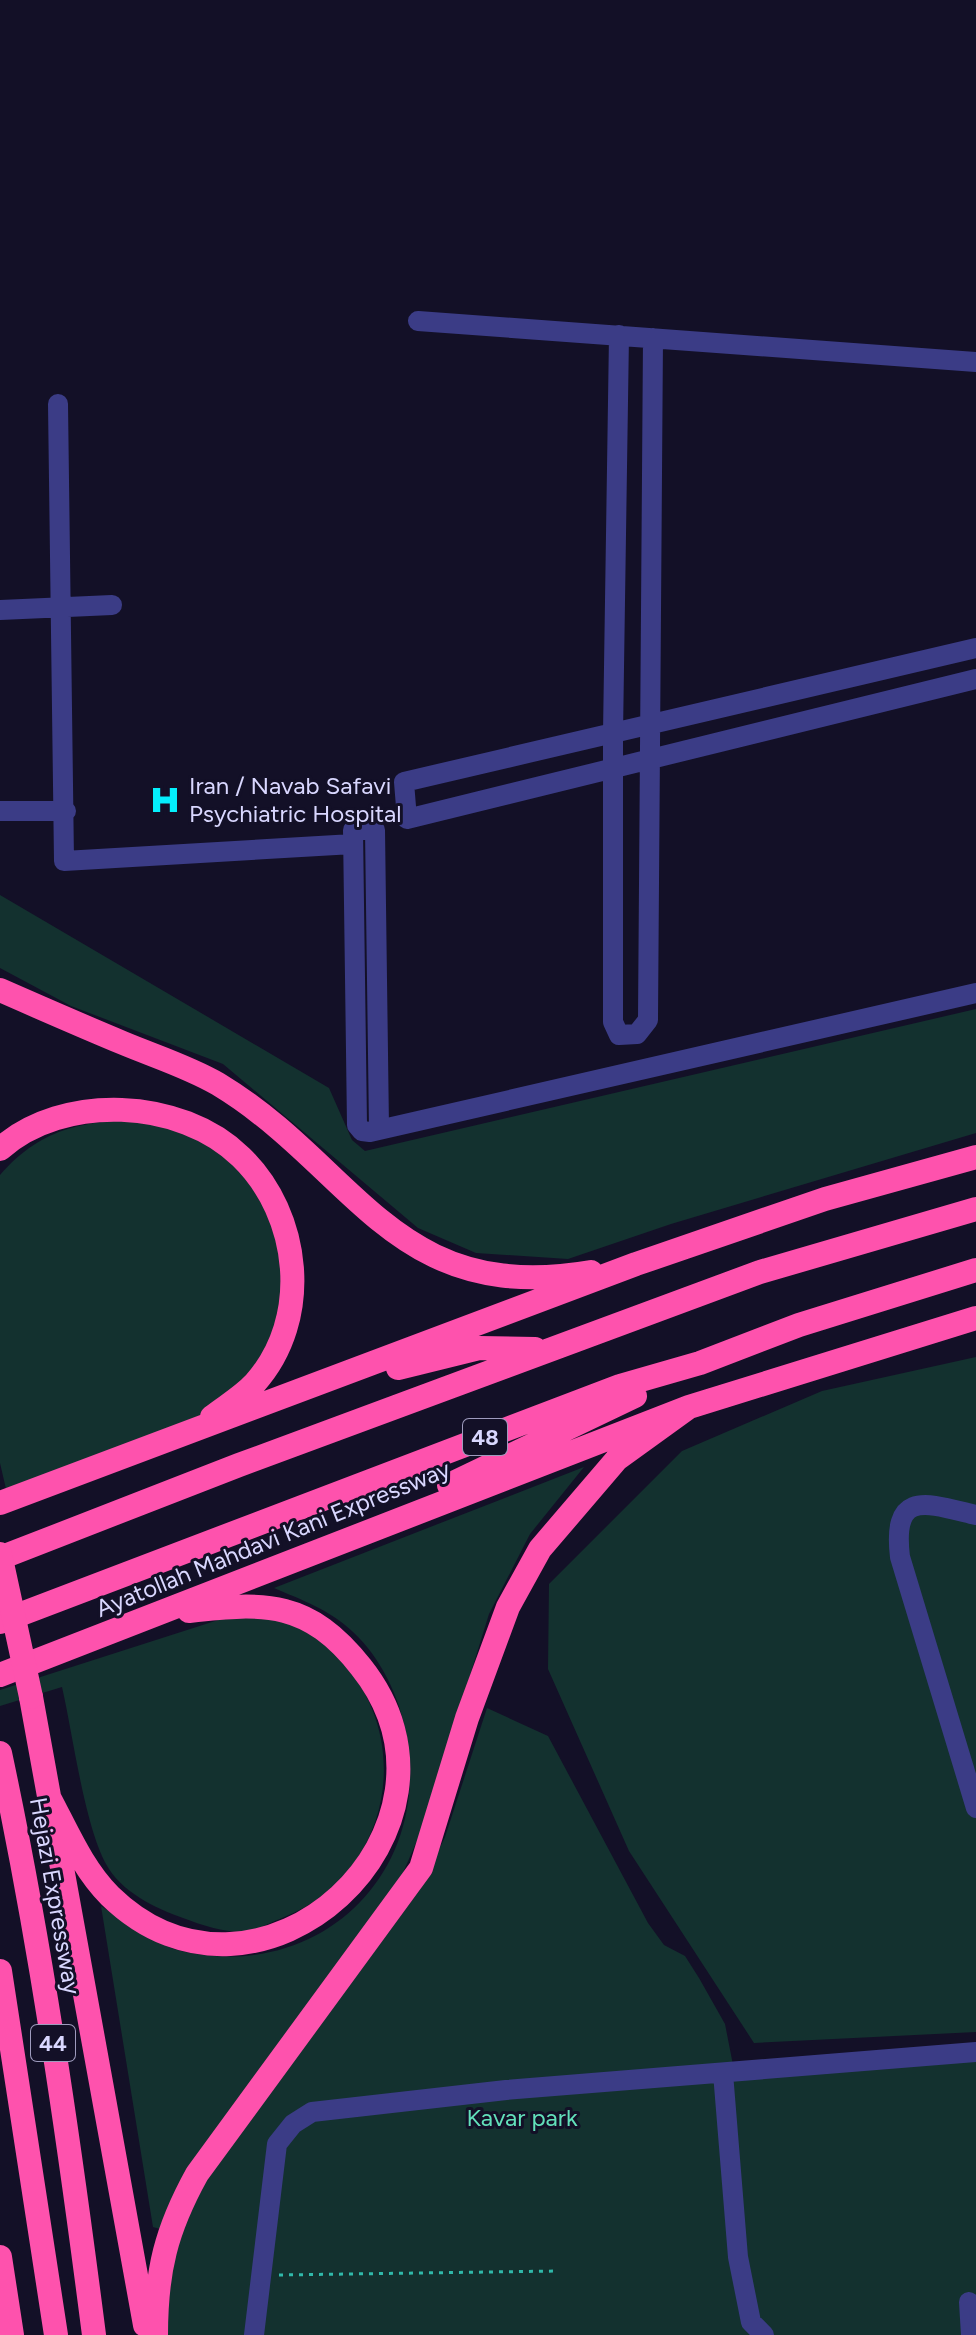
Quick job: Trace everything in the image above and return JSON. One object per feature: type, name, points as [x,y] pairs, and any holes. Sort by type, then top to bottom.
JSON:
[{"type":"highway","points":[[0,990],[218,1084],[287,1138],[383,1225],[437,1257],[463,1268],[517,1277],[562,1277],[636,1264]]},
{"type":"highway","points":[[0,1149],[32,1129],[71,1114],[113,1108],[169,1118],[199,1128],[241,1157],[267,1189],[280,1214],[292,1263],[288,1319],[278,1346],[254,1384],[188,1434]]},
{"type":"highway","points":[[0,1503],[636,1264],[825,1199],[976,1157]]},
{"type":"highway","name":"48","points":[[0,1556],[760,1272],[976,1209]]},
{"type":"highway","name":"Ayatollah Mahdavi Kani Expressway","points":[[0,1622],[620,1386],[700,1363],[799,1325],[976,1270]]},
{"type":"highway","name":"Ayatollah Mahdavi Kani Expressway","points":[[0,1675],[411,1512],[689,1407],[976,1318]]},
{"type":"highway","points":[[322,1384],[479,1348],[549,1349]]},
{"type":"highway","points":[[411,1512],[460,1477],[700,1363]]},
{"type":"highway","points":[[156,2335],[156,2295],[165,2243],[175,2215],[197,2174],[421,1868],[467,1718],[508,1607],[540,1549],[617,1459],[689,1407]]},
{"type":"highway","points":[[0,1556],[31,1697],[147,2335]]},
{"type":"highway","points":[[50,1799],[93,1878],[112,1898],[159,1928],[211,1943],[251,1942],[311,1920],[337,1903],[361,1877],[378,1850],[390,1822],[397,1789],[394,1738],[386,1709],[371,1680],[351,1654],[305,1618],[279,1608],[250,1604],[158,1614]]},
{"type":"highway","name":"Hejazi Expressway","points":[[0,1753],[20,1847],[71,2156],[94,2335]]},
{"type":"highway","name":"44","points":[[0,1971],[56,2335]]},
{"type":"highway","points":[[0,2257],[12,2335]]},
{"type":"lane","points":[[418,321],[976,362]]},
{"type":"lane","points":[[619,335],[613,734],[613,1022],[619,1035],[637,1034],[648,1020],[653,338]]},
{"type":"lane","points":[[58,404],[66,811],[64,861],[353,844]]},
{"type":"lane","points":[[616,554],[650,552]]},
{"type":"lane","points":[[0,610],[112,605]]},
{"type":"lane","points":[[976,648],[404,782],[407,819],[976,679]]},
{"type":"lane","points":[[850,678],[858,707]]},
{"type":"lane","points":[[0,811],[66,811]]},
{"type":"lane","points":[[379,1128],[375,830],[353,830],[357,1125],[362,1131],[379,1128],[976,993]]},
{"type":"lane","points":[[613,931],[648,924]]},
{"type":"lane","points":[[356,1048],[378,1045]]},
{"type":"lane","points":[[976,1515],[939,1506],[911,1506],[904,1511],[897,1529],[900,1557],[976,1808]]},
{"type":"lane","points":[[254,2335],[277,2144],[293,2124],[312,2112],[506,2090],[976,2052]]},
{"type":"lane","points":[[723,2073],[738,2257],[751,2322],[764,2335]]},
{"type":"lane","points":[[969,2302],[971,2335]]},
{"type":"path","points":[[259,2276],[558,2271]]},
{"type":"green space","points":[[0,895],[329,1088],[352,1140],[365,1151],[976,1009],[976,1133],[671,1224],[568,1259],[476,1253],[418,1228],[223,1064],[71,1006],[0,968]]},
{"type":"green space","points":[[149,1119],[212,1142],[267,1200],[287,1284],[268,1355],[210,1410],[195,1418],[6,1489],[0,1463],[0,1175],[33,1145],[68,1129],[86,1124]]},
{"type":"green space","points":[[976,1357],[976,2032],[754,2043],[629,1851],[548,1669],[549,1584],[682,1451],[822,1391]]},
{"type":"green space","points":[[584,1467],[530,1534],[489,1614],[423,1827],[398,1884],[160,2229],[153,2227],[101,1906],[150,1938],[181,1951],[232,1957],[279,1950],[321,1933],[356,1906],[384,1871],[402,1830],[410,1784],[406,1733],[399,1705],[387,1678],[363,1642],[344,1624],[315,1606],[274,1588]]},
{"type":"green space","points":[[237,1614],[287,1621],[309,1633],[335,1654],[361,1687],[377,1724],[384,1762],[381,1801],[369,1837],[348,1870],[319,1898],[247,1932],[205,1926],[161,1909],[130,1891],[112,1874],[91,1826],[62,1687],[0,1706],[0,1690]]},
{"type":"green space","name":"Kavar park","points":[[487,1708],[548,1736],[648,1923],[664,1945],[685,1956],[725,2024],[733,2065],[976,2048],[976,2335],[163,2335],[168,2273],[196,2193],[419,1891],[445,1837]]},
{"type":"place","name":"Iran / Navab Safavi Psychiatric Hospital","points":[[165,800]]}]
